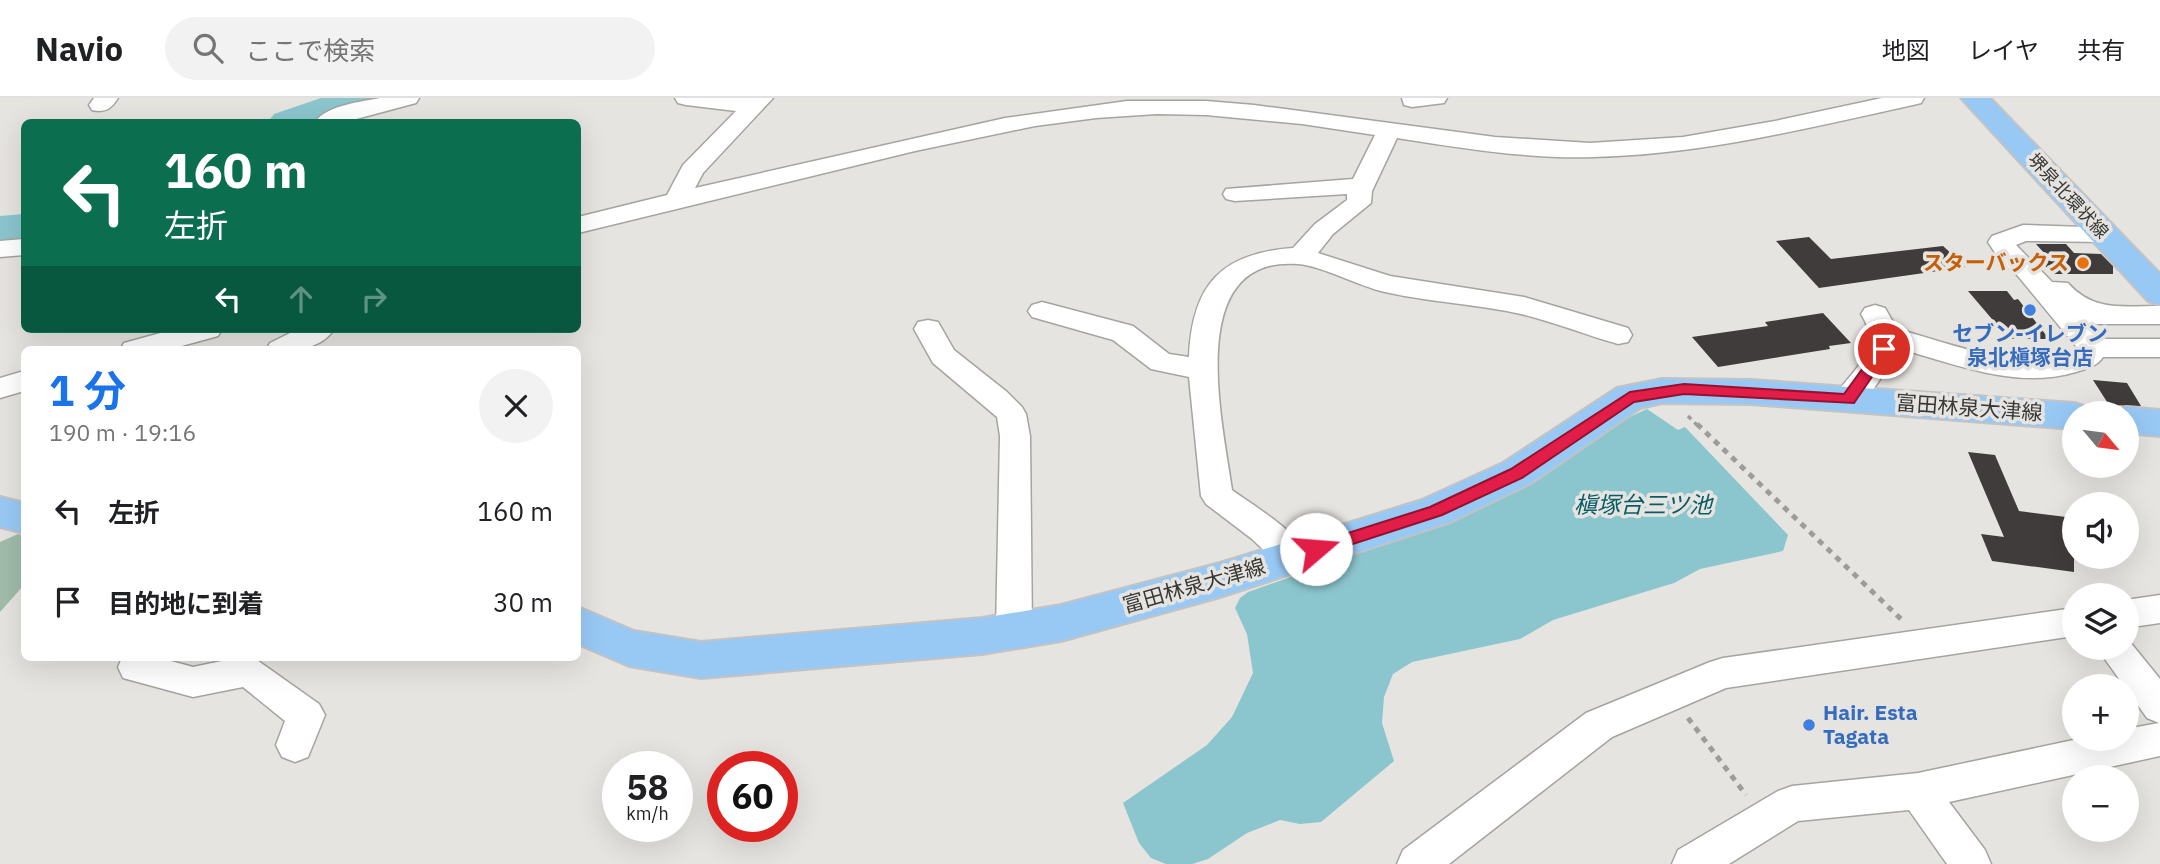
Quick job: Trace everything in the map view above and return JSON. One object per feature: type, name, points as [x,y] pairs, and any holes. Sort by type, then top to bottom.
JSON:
[{"type":"main road","name":"堺泉北環状線","points":[[1975,98],[2160,294]]},
{"type":"main road","name":"富田林泉大津線","points":[[581,626],[629,648],[701,660],[1014,631],[1101,612],[1220,580],[1436,511],[1517,473],[1630,397],[1684,389],[2062,415]]},
{"type":"main road","points":[[2139,422],[2160,423]]},
{"type":"main road","points":[[0,512],[21,517]]},
{"type":"street","points":[[334,119],[350,112],[408,98]]},
{"type":"street","points":[[686,98],[757,104]]},
{"type":"street","points":[[1412,100],[1436,98]]},
{"type":"street","points":[[581,224],[677,199],[998,127],[1108,110],[1205,107],[1544,149],[1638,150],[1723,139],[1913,98]]},
{"type":"street","points":[[677,199],[692,170],[757,104]]},
{"type":"street","points":[[1301,256],[1324,229],[1359,203],[1362,186],[1389,130]]},
{"type":"street","points":[[1235,194],[1362,186]]},
{"type":"street","points":[[2099,230],[2015,235],[2001,242],[2010,256],[2027,270],[2094,348],[2160,348]]},
{"type":"street","points":[[2015,235],[2070,303],[2083,310],[2104,315]]},
{"type":"street","points":[[0,249],[21,247]]},
{"type":"street","points":[[1292,557],[1264,530],[1217,496],[1204,370],[1208,317],[1219,292],[1237,270],[1257,260],[1301,256],[1387,284],[1524,306],[1618,335]]},
{"type":"street","points":[[1042,311],[1123,333],[1161,362],[1204,370]]},
{"type":"street","points":[[2066,315],[2160,315]]},
{"type":"street","points":[[1848,399],[1884,349],[1881,325],[1915,341],[2004,367],[2037,370],[2080,360],[2090,356],[2094,348]]},
{"type":"street","points":[[928,329],[943,356],[998,399],[1011,414],[1015,436],[1014,631]]},
{"type":"street","points":[[148,346],[194,333]]},
{"type":"street","points":[[288,346],[312,333]]},
{"type":"street","points":[[0,388],[21,382]]},
{"type":"street","points":[[2139,612],[2160,609]]},
{"type":"street","points":[[1417,864],[1599,725],[1723,673],[2062,624]]},
{"type":"street","points":[[2124,660],[2160,706]]},
{"type":"street","points":[[136,667],[193,682],[255,664],[306,715],[295,745]]},
{"type":"street","points":[[1692,864],[1792,804],[1918,791],[2160,739]]},
{"type":"street","points":[[1918,791],[1971,864]]},
{"type":"path","points":[[1686,414],[1928,645]]},
{"type":"path","points":[[1671,695],[1765,821]]},
{"type":"green space","points":[[21,535],[21,588],[0,612],[0,542]]},
{"type":"water","name":"槇塚台三ツ池","points":[[1647,409],[1678,430],[1685,427],[1788,535],[1783,551],[1700,569],[1674,583],[1553,620],[1520,639],[1412,662],[1393,674],[1384,697],[1382,723],[1394,761],[1321,822],[1300,824],[1280,820],[1247,833],[1208,859],[1192,864],[1166,864],[1151,858],[1139,843],[1123,803],[1207,745],[1232,717],[1253,673],[1247,634],[1235,608],[1240,598],[1248,592],[1450,521],[1621,421]]},
{"type":"building","points":[[1809,237],[1831,259],[1943,246],[1966,267],[1819,288],[1776,241]]},
{"type":"building","points":[[2036,244],[2066,244],[2074,253],[2101,254],[2113,266],[2113,274],[2052,274],[2034,253],[2044,253]]},
{"type":"building","points":[[1968,291],[2007,291],[2014,300],[2018,299],[2049,339],[2009,339]]},
{"type":"building","points":[[1823,313],[1851,343],[1829,346],[1830,349],[1718,367],[1692,337],[1768,326],[1765,322]]},
{"type":"building","points":[[2093,380],[2127,383],[2138,401],[2106,401]]},
{"type":"building","points":[[1968,452],[1995,455],[2019,511],[2062,516],[2062,569],[2074,569],[2074,572],[1992,561],[1981,534],[2004,537]]},
{"type":"waterway","points":[[296,119],[356,98]]},
{"type":"waterway","points":[[0,228],[21,226]]},
{"type":"place","name":"スターバックス","points":[[2083,263]]},
{"type":"place","name":"セブン-イレブン 泉北槇塚台店","points":[[2030,310]]},
{"type":"place","name":"Hair. Esta Tagata","points":[[1809,725]]},
{"type":"route","points":[[1316,549],[1436,511],[1517,473],[1630,397],[1684,389],[1848,399],[1884,349]]}]
